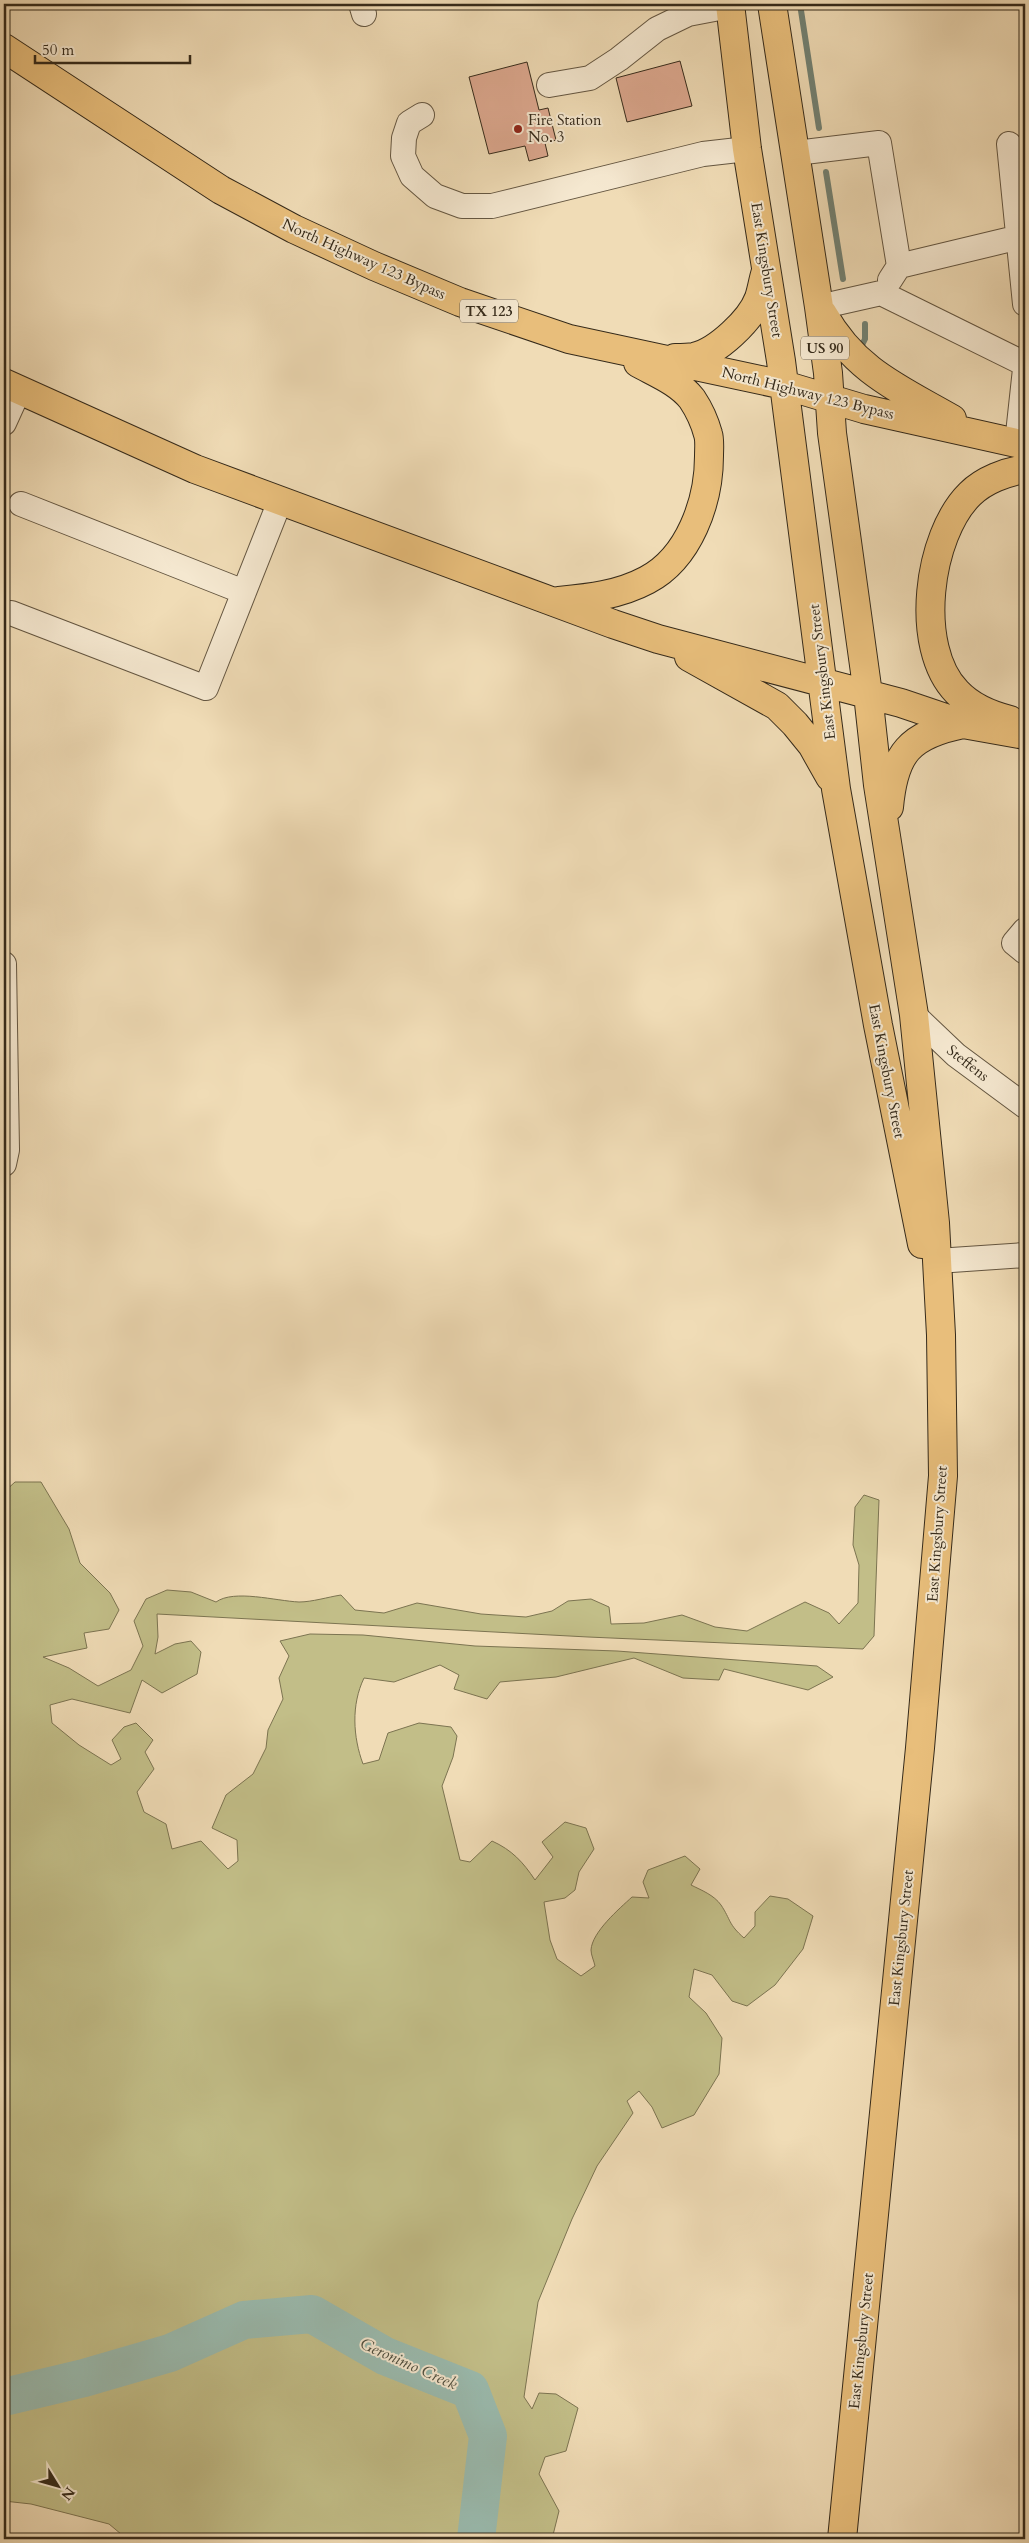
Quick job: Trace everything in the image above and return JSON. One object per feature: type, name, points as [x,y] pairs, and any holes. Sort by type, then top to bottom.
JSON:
[{"type":"main road","name":"East Kingsbury Street","points":[[772,4],[819,307],[832,432],[868,694],[878,785],[887,831],[914,1014],[937,1261],[941,1335],[943,1476],[920,1748],[842,2539]]},
{"type":"main road","name":"East Kingsbury Street","points":[[730,5],[746,149],[767,267],[784,384],[836,789],[878,1025],[941,1335]]},
{"type":"main road","name":"North Highway 123 Bypass","points":[[4,48],[221,190],[294,229],[374,266],[460,302],[569,339],[655,359],[784,384],[864,409],[1021,444]]},
{"type":"main road","points":[[655,359],[695,357],[713,349],[743,322],[758,299],[767,267]]},
{"type":"main road","points":[[819,307],[835,336],[863,365],[884,381],[978,433]]},
{"type":"main road","points":[[554,602],[608,596],[648,580],[674,559],[692,530],[703,497],[708,468],[708,435],[692,399],[677,385],[638,363],[569,339]]},
{"type":"main road","points":[[12,387],[195,469],[658,640],[822,681],[963,724],[1025,735]]},
{"type":"main road","points":[[1025,469],[996,477],[971,493],[954,514],[940,546],[932,587],[930,620],[942,669],[956,692],[983,712],[1025,723]]},
{"type":"main road","points":[[658,640],[777,706],[795,724],[812,746],[836,789]]},
{"type":"main road","points":[[887,831],[892,781],[902,757],[916,740],[939,729],[963,724]]},
{"type":"street","points":[[549,85],[590,78],[619,59],[657,29],[688,14],[730,5]]},
{"type":"street","points":[[422,115],[409,123],[404,138],[403,156],[412,176],[429,191],[435,196],[462,206],[492,206],[703,154],[746,149]]},
{"type":"street","points":[[796,152],[879,143],[899,266],[881,294]]},
{"type":"street","points":[[1009,144],[1020,237],[1025,304]]},
{"type":"street","points":[[899,266],[1020,237]]},
{"type":"street","points":[[819,307],[881,294],[1025,364]]},
{"type":"street","points":[[1021,444],[1025,369]]},
{"type":"street","points":[[4,423],[12,387]]},
{"type":"street","points":[[11,614],[206,688],[280,500]]},
{"type":"street","points":[[21,504],[244,592]]},
{"type":"street","points":[[1025,930],[1014,943],[1025,952]]},
{"type":"street","points":[[4,964],[7,1150],[4,1164]]},
{"type":"street","name":"Steffens","points":[[914,1014],[956,1056],[1025,1106]]},
{"type":"street","points":[[937,1261],[1025,1255]]},
{"type":"shaded area","points":[[15,1482],[41,1482],[69,1529],[80,1563],[110,1593],[119,1610],[109,1629],[84,1633],[87,1648],[43,1657],[69,1668],[98,1686],[131,1670],[143,1646],[134,1621],[146,1599],[167,1590],[191,1592],[216,1602],[233,1596],[304,1602],[341,1595],[355,1610],[384,1613],[417,1603],[481,1614],[526,1617],[552,1611],[568,1601],[591,1599],[609,1607],[611,1624],[644,1623],[682,1615],[715,1627],[747,1631],[805,1602],[829,1613],[839,1624],[858,1603],[859,1565],[853,1545],[855,1507],[864,1495],[879,1500],[874,1636],[863,1649],[588,1637],[157,1614],[158,1637],[155,1654],[175,1644],[191,1641],[201,1652],[197,1674],[162,1693],[142,1680],[130,1713],[72,1699],[50,1705],[52,1723],[79,1745],[111,1765],[121,1759],[112,1740],[124,1727],[136,1723],[153,1740],[145,1752],[154,1769],[137,1792],[144,1812],[166,1824],[172,1849],[201,1841],[228,1869],[238,1861],[237,1840],[212,1828],[226,1795],[253,1774],[266,1748],[268,1730],[283,1699],[279,1678],[289,1656],[280,1641],[310,1634],[363,1635],[475,1646],[617,1651],[817,1666],[833,1677],[808,1690],[724,1669],[719,1680],[683,1678],[634,1658],[556,1677],[500,1682],[487,1699],[454,1689],[459,1675],[440,1665],[394,1682],[364,1678],[360,1688],[355,1710],[355,1732],[363,1764],[379,1760],[388,1733],[419,1723],[451,1727],[457,1736],[453,1757],[442,1786],[460,1860],[470,1862],[492,1841],[516,1857],[535,1880],[553,1857],[542,1842],[565,1822],[586,1828],[594,1849],[579,1872],[575,1890],[565,1898],[544,1902],[550,1940],[557,1959],[581,1976],[595,1966],[591,1950],[596,1936],[607,1921],[632,1897],[649,1898],[643,1882],[648,1870],[685,1856],[700,1869],[691,1885],[718,1901],[732,1925],[744,1938],[755,1926],[755,1912],[770,1896],[788,1899],[813,1916],[803,1949],[775,1985],[747,2006],[732,2001],[712,1975],[694,1969],[689,1997],[706,2013],[722,2038],[719,2074],[694,2115],[662,2128],[652,2107],[639,2091],[627,2101],[633,2113],[597,2166],[572,2219],[538,2302],[524,2397],[532,2409],[539,2393],[556,2394],[578,2408],[566,2451],[545,2457],[539,2474],[559,2511],[552,2539],[127,2539],[109,2524],[31,2504],[4,2501],[4,1492]]},
{"type":"building","points":[[680,61],[692,106],[627,122],[616,78]]},
{"type":"building","points":[[527,62],[539,110],[548,108],[556,140],[545,143],[548,156],[529,161],[525,146],[489,154],[469,77]]},
{"type":"waterway","points":[[800,4],[819,128]]},
{"type":"waterway","points":[[826,172],[843,279]]},
{"type":"waterway","points":[[861,347],[865,339],[865,324]]},
{"type":"waterway","name":"Geronimo Creek","points":[[4,2397],[84,2378],[170,2353],[244,2320],[312,2314],[385,2356],[470,2390],[488,2436],[476,2539]]},
{"type":"place","name":"Fire Station No. 3","points":[[518,129]]}]
